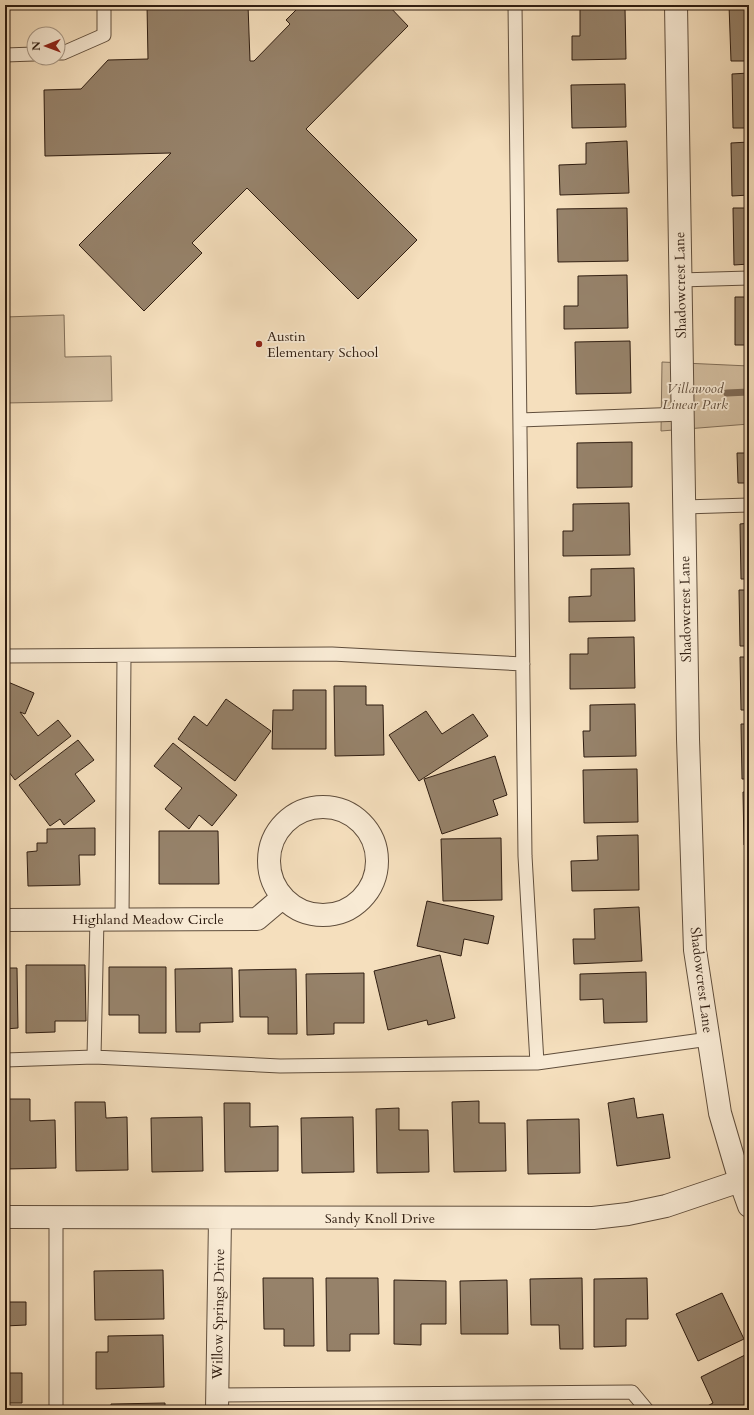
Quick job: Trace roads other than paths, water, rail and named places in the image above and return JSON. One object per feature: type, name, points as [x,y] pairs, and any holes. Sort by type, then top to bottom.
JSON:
[{"type":"street","name":"Shadowcrest Lane","points":[[676,5],[688,739],[695,950],[720,1113],[744,1180],[749,1206]]},
{"type":"street","points":[[322,807],[334,808],[357,818],[366,828],[373,841],[377,855],[377,871],[372,885],[364,898],[352,907],[338,914],[323,916],[308,913],[294,907],[283,897],[275,886],[270,873],[269,859],[271,845],[277,832],[286,821],[297,813],[309,808],[322,807]]},
{"type":"street","name":"Highland Meadow Circle","points":[[5,920],[257,919],[283,897]]},
{"type":"street","name":"Sandy Knoll Drive","points":[[5,1218],[593,1218],[628,1214],[666,1206],[744,1180]]},
{"type":"street","name":"Willow Springs Drive","points":[[217,1402],[220,1219]]},
{"type":"lane","points":[[66,52],[104,35],[104,5]]},
{"type":"lane","points":[[515,5],[525,856],[537,1063]]},
{"type":"lane","points":[[5,55],[26,54]]},
{"type":"lane","points":[[680,280],[749,278]]},
{"type":"lane","points":[[520,420],[682,414]]},
{"type":"lane","points":[[684,508],[749,505]]},
{"type":"lane","points":[[5,656],[332,654],[523,664]]},
{"type":"lane","points":[[122,919],[124,656]]},
{"type":"lane","points":[[94,1057],[97,919]]},
{"type":"lane","points":[[5,1060],[94,1057],[280,1066],[537,1063],[709,1039]]},
{"type":"lane","points":[[56,1218],[56,1410]]},
{"type":"lane","points":[[217,1402],[632,1392],[647,1410]]},
{"type":"waterway","points":[[727,393],[749,392]]},
{"type":"place","name":"Austin Elementary School","points":[[259,344]]},
{"type":"park label","name":"Villawood Linear Park","points":[[695,396]]}]
